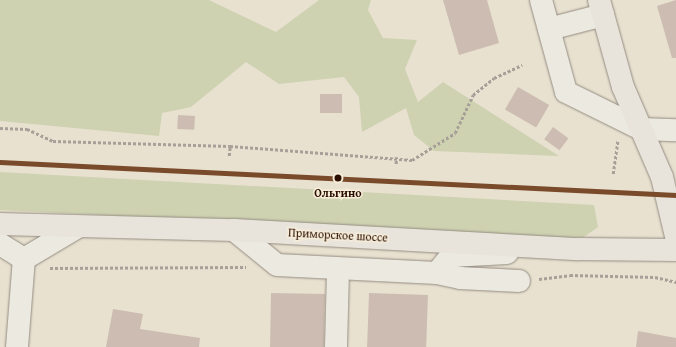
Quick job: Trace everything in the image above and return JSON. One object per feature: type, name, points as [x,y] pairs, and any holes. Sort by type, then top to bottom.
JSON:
[{"type":"main road","points":[[602,8],[623,87],[662,177],[676,236]]},
{"type":"main road","name":"Приморское шоссе","points":[[0,224],[76,228],[234,230],[578,249],[676,250]]},
{"type":"street","points":[[541,0],[566,92],[641,129],[676,130]]},
{"type":"street","points":[[549,29],[602,8]]},
{"type":"street","points":[[24,264],[76,228]]},
{"type":"street","points":[[234,230],[277,265],[437,273],[460,278],[519,281]]},
{"type":"street","points":[[0,244],[24,264]]},
{"type":"street","points":[[437,273],[451,256],[578,249]]},
{"type":"street","points":[[17,347],[24,264]]},
{"type":"street","points":[[336,347],[338,268]]},
{"type":"path","points":[[0,128],[27,129],[53,141],[230,146],[396,157],[412,160],[455,133],[473,95],[494,78],[522,65]]},
{"type":"path","points":[[229,156],[230,146]]},
{"type":"path","points":[[396,157],[396,164]]},
{"type":"path","points":[[614,161],[614,174]]},
{"type":"path","points":[[24,264],[206,270],[277,265]]},
{"type":"path","points":[[519,281],[570,275],[655,278],[676,282]]},
{"type":"green space","points":[[0,0],[209,0],[276,32],[319,0],[371,0],[368,10],[383,38],[417,40],[405,69],[418,102],[443,82],[559,156],[434,151],[414,135],[406,108],[362,132],[359,97],[344,77],[279,84],[246,62],[191,107],[162,113],[159,136],[0,121]]},
{"type":"green space","points":[[0,172],[594,205],[598,227],[584,237],[567,239],[0,210]]},
{"type":"building","points":[[443,0],[487,0],[499,43],[459,55]]},
{"type":"building","points":[[676,0],[676,58],[672,58],[657,6]]},
{"type":"building","points":[[518,87],[549,105],[536,128],[505,110]]},
{"type":"building","points":[[320,94],[342,94],[342,113],[320,113]]},
{"type":"building","points":[[178,115],[195,116],[194,130],[177,129]]},
{"type":"building","points":[[553,127],[568,138],[560,150],[544,139]]},
{"type":"building","points":[[271,293],[325,294],[324,347],[270,347]]},
{"type":"building","points":[[369,293],[428,295],[426,347],[367,347]]},
{"type":"building","points":[[113,309],[143,314],[140,329],[200,338],[199,347],[106,347]]},
{"type":"building","points":[[638,331],[676,338],[676,347],[636,347]]},
{"type":"transit line","points":[[0,162],[676,195]]},
{"type":"place","name":"Ольгино","points":[[338,178]]}]
